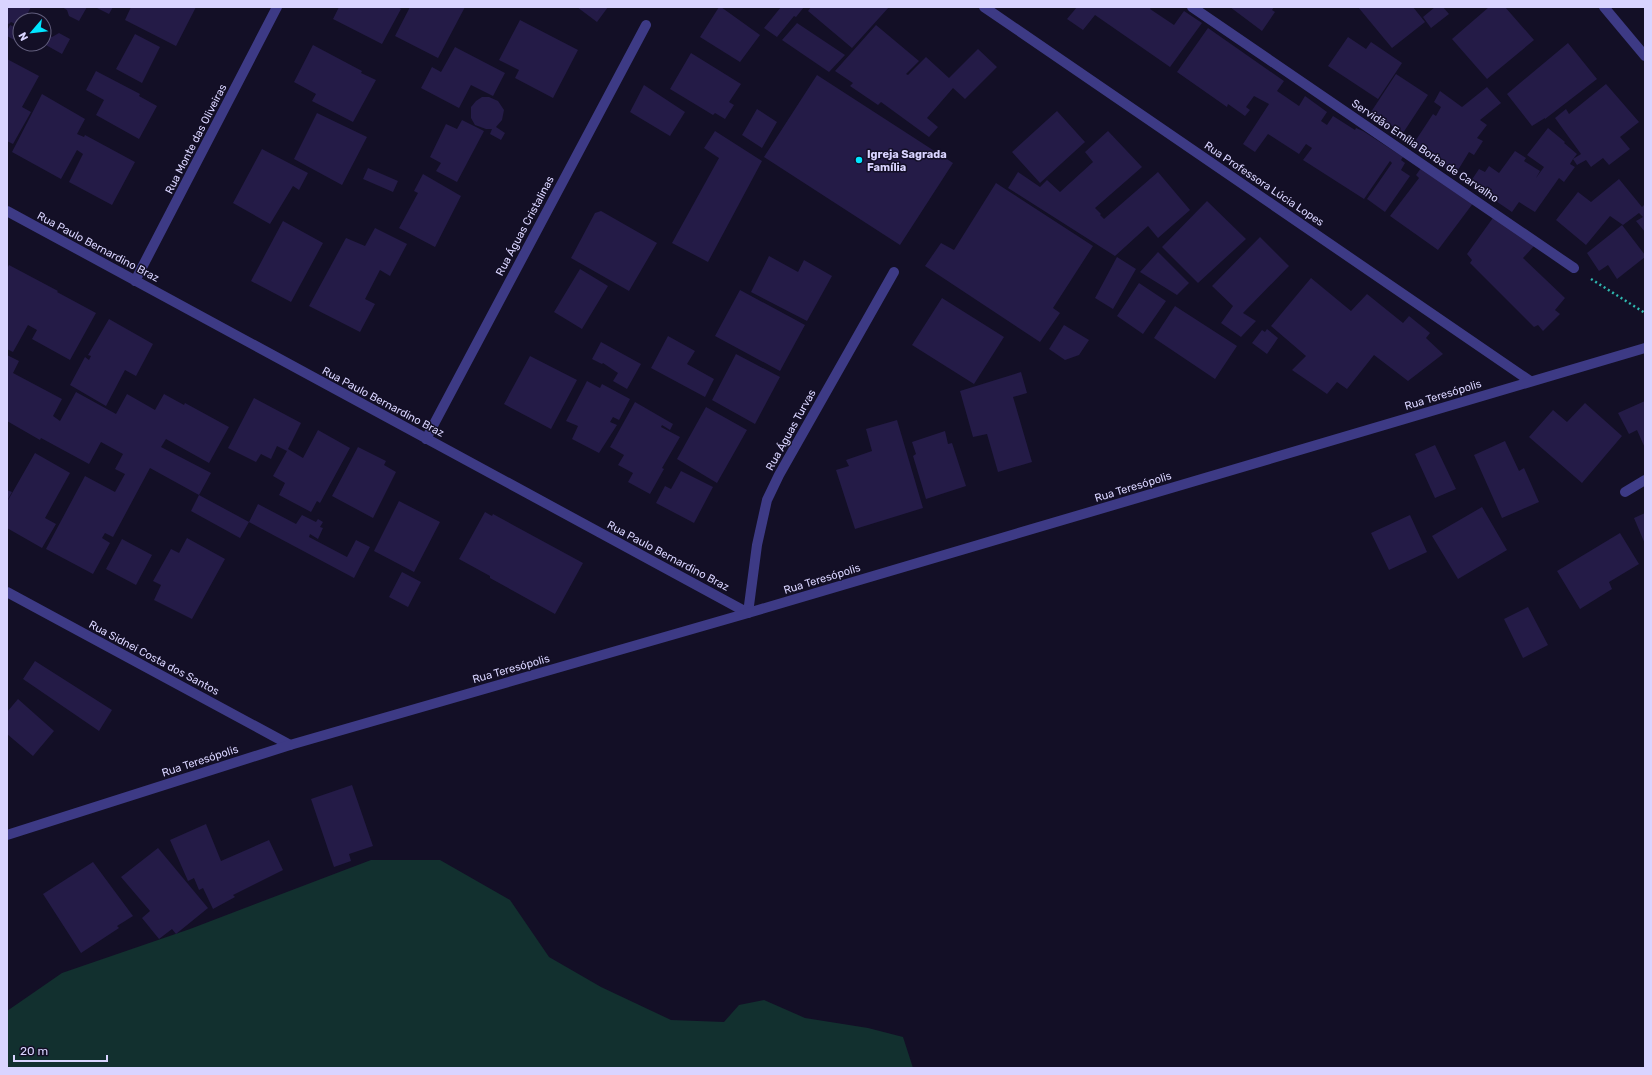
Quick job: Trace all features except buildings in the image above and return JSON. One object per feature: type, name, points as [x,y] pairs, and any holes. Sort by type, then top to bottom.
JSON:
[{"type":"street","name":"Rua Monte das Oliveiras","points":[[136,281],[277,7]]},
{"type":"street","name":"Rua Professora Lúcia Lopes","points":[[984,7],[1530,382]]},
{"type":"street","name":"Servidão Emília Borba de Carvalho","points":[[1192,7],[1574,268]]},
{"type":"street","points":[[1604,7],[1645,56]]},
{"type":"street","name":"Rua Águas Cristalinas","points":[[426,438],[646,25]]},
{"type":"street","name":"Rua Paulo Bernardino Braz","points":[[7,212],[748,613]]},
{"type":"street","name":"Rua Águas Turvas","points":[[748,613],[757,545],[767,500],[779,475],[894,272]]},
{"type":"street","name":"Rua Teresópolis","points":[[7,836],[290,745],[748,613],[1645,348]]},
{"type":"street","points":[[1624,492],[1645,480]]},
{"type":"street","name":"Rua Sidnei Costa dos Santos","points":[[7,592],[290,745]]},
{"type":"path","points":[[1574,268],[1645,313]]},
{"type":"green space","points":[[371,860],[440,860],[510,900],[549,957],[601,987],[671,1020],[724,1022],[739,1005],[764,1000],[805,1018],[868,1028],[903,1037],[913,1068],[7,1068],[7,1011],[62,973],[190,929]]},
{"type":"place","name":"Igreja Sagrada Família","points":[[859,160]]}]
